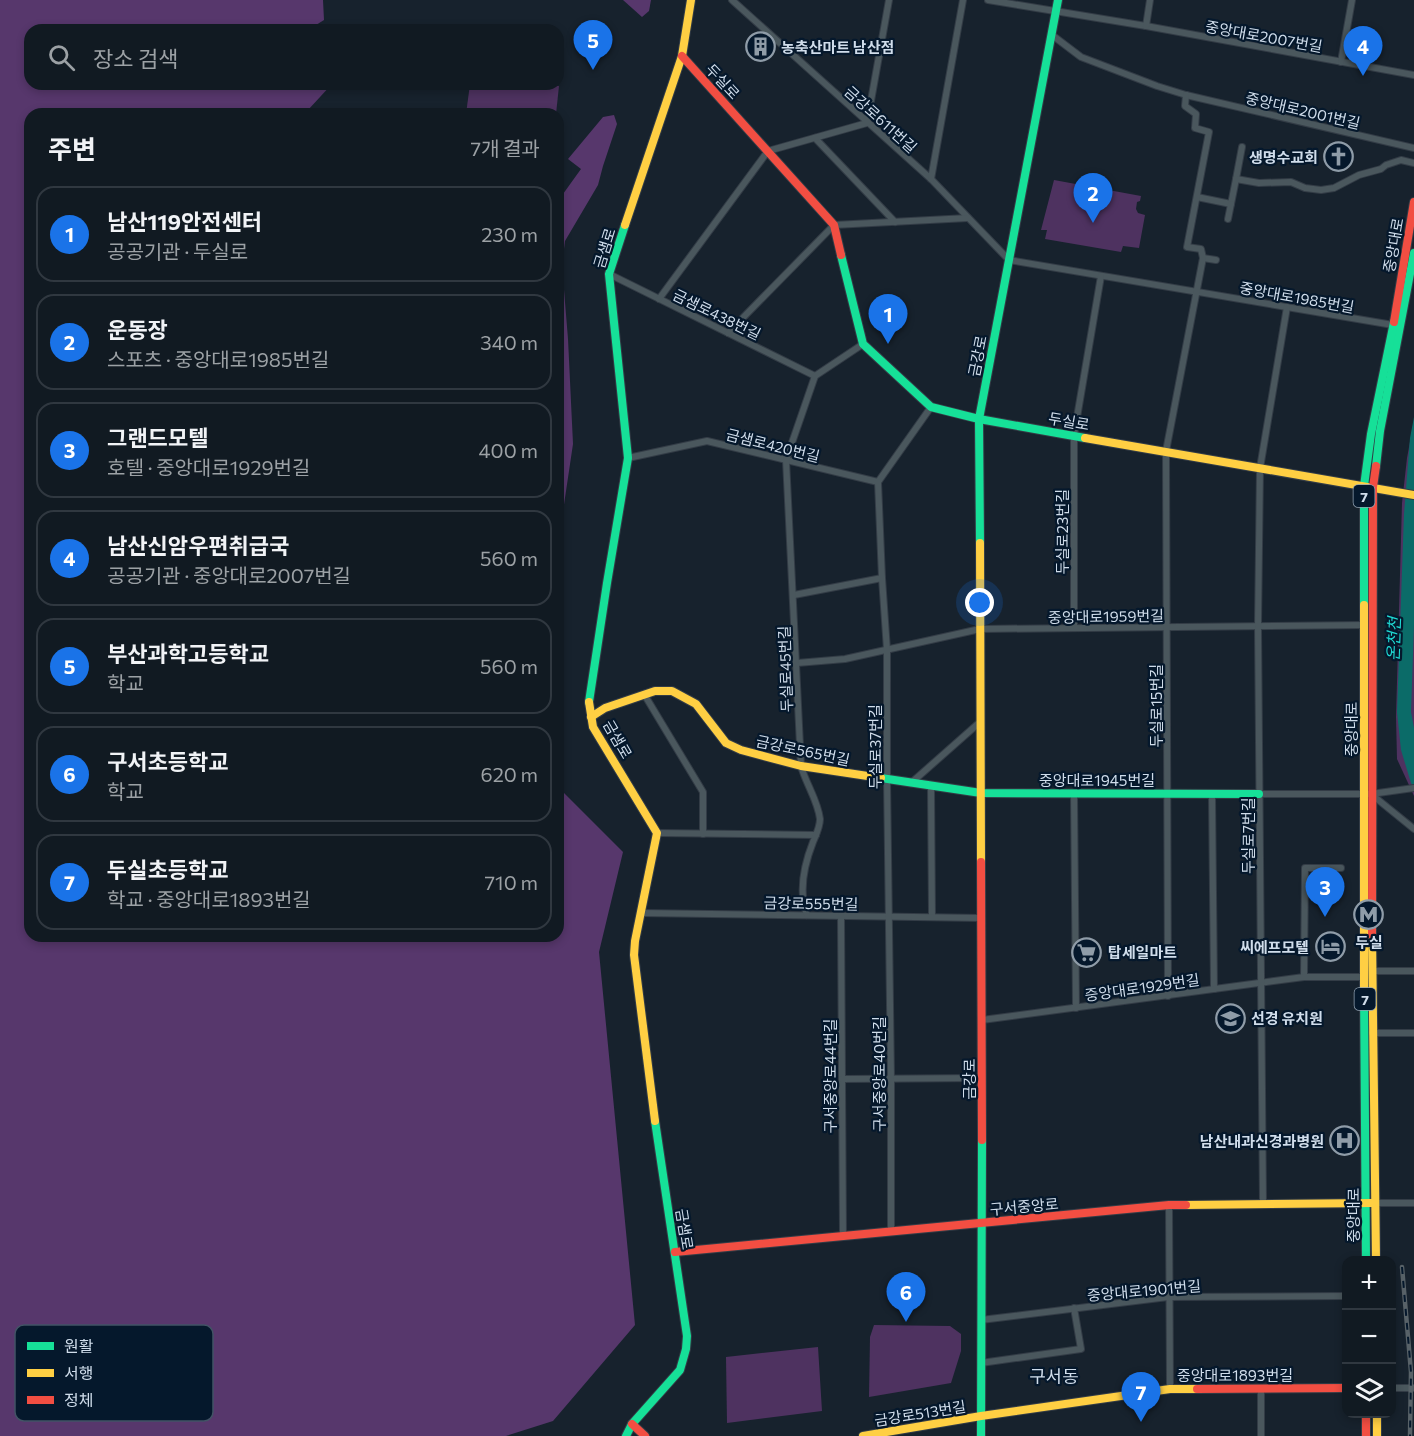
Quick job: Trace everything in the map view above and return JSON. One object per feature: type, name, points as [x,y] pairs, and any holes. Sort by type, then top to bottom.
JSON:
[{"type":"main road","name":"금샘로","points":[[626,1436],[632,1424],[680,1370],[684,1360],[687,1336],[657,1140],[635,968],[635,941],[657,833],[594,727],[590,705],[628,458],[609,274],[682,56],[692,0]]},
{"type":"main road","name":"금강로","points":[[981,1436],[982,1020],[979,419],[1058,0]]},
{"type":"main road","name":"두실로","points":[[682,56],[834,225],[863,344],[932,407],[979,419],[1414,495]]},
{"type":"main road","name":"중앙대로","points":[[1376,1256],[1371,1203],[1364,977],[1368,794],[1368,487],[1371,434],[1414,202]]},
{"type":"main road","name":"중앙대로","points":[[1368,487],[1414,253]]},
{"type":"main road","name":"금강로565번길","points":[[591,717],[605,708],[644,694],[655,691],[672,691],[696,704],[726,743],[741,750],[801,766],[981,793]]},
{"type":"main road","name":"중앙대로1945번길","points":[[981,793],[1259,794]]},
{"type":"main road","name":"중앙대로","points":[[1366,1256],[1371,1203],[1372,1033],[1368,794]]},
{"type":"main road","name":"구서중앙로","points":[[675,1252],[1169,1205],[1371,1203]]},
{"type":"main road","name":"중앙대로1893번길","points":[[981,1416],[1170,1389],[1342,1388]]},
{"type":"main road","name":"금강로513번길","points":[[863,1436],[981,1416]]},
{"type":"main road","points":[[1366,1418],[1366,1436]]},
{"type":"main road","points":[[1377,1418],[1377,1436]]},
{"type":"main road","points":[[632,1424],[645,1436]]},
{"type":"street","name":"금강로611번길","points":[[732,0],[931,179],[1009,261]]},
{"type":"street","points":[[659,299],[768,151],[867,123],[889,0]]},
{"type":"street","points":[[931,179],[963,0]]},
{"type":"street","name":"중앙대로2007번길","points":[[988,0],[1414,75]]},
{"type":"street","points":[[1146,26],[1150,0]]},
{"type":"street","points":[[1341,62],[1352,0]]},
{"type":"street","name":"중앙대로2001번길","points":[[1052,35],[1081,57],[1157,86],[1186,95],[1414,148]]},
{"type":"street","points":[[1186,95],[1185,106],[1196,114],[1195,128],[1209,132],[1187,247],[1201,249],[1203,258],[1197,292]]},
{"type":"street","points":[[815,138],[895,222]]},
{"type":"street","points":[[1228,219],[1242,147]]},
{"type":"street","points":[[1236,180],[1259,183],[1291,182],[1305,188],[1321,190],[1334,188],[1359,175],[1381,169],[1394,162],[1401,160],[1414,163]]},
{"type":"street","points":[[1197,197],[1231,204]]},
{"type":"street","points":[[728,333],[834,225],[968,218]]},
{"type":"street","points":[[1203,258],[1216,260]]},
{"type":"street","name":"중앙대로1985번길","points":[[1009,261],[1393,325]]},
{"type":"street","name":"금샘로438번길","points":[[609,274],[815,376]]},
{"type":"street","name":"두실로23번길","points":[[1074,628],[1074,435],[1101,276]]},
{"type":"street","name":"두실로15번길","points":[[1168,996],[1166,452],[1197,292]]},
{"type":"street","name":"두실로7번길","points":[[1263,1204],[1258,626],[1260,468],[1287,307]]},
{"type":"street","points":[[815,376],[863,344]]},
{"type":"street","name":"두실로45번길","points":[[807,915],[803,903],[803,878],[820,819],[801,766],[786,460],[815,376]]},
{"type":"street","points":[[878,482],[932,407]]},
{"type":"street","name":"금샘로420번길","points":[[628,458],[707,441],[878,482]]},
{"type":"street","name":"두실로37번길","points":[[878,482],[888,650],[889,916]]},
{"type":"street","points":[[794,594],[882,578]]},
{"type":"street","name":"중앙대로1959번길","points":[[797,663],[845,659],[980,629],[1368,625]]},
{"type":"street","points":[[644,694],[703,792],[703,834]]},
{"type":"street","points":[[911,783],[980,722]]},
{"type":"street","points":[[931,786],[932,917]]},
{"type":"street","name":"중앙대로1945번길","points":[[1259,794],[1368,794],[1413,788]]},
{"type":"street","points":[[1074,793],[1076,1008]]},
{"type":"street","points":[[1212,794],[1214,989]]},
{"type":"street","points":[[1368,794],[1414,829]]},
{"type":"street","points":[[657,833],[816,835]]},
{"type":"street","points":[[1304,977],[1305,868],[1341,868]]},
{"type":"street","name":"금강로555번길","points":[[640,913],[981,918]]},
{"type":"street","name":"구서중앙로44번길","points":[[841,916],[843,1236]]},
{"type":"street","name":"구서중앙로40번길","points":[[889,916],[891,1232]]},
{"type":"street","points":[[1372,971],[1414,971]]},
{"type":"street","name":"중앙대로1929번길","points":[[982,1020],[1304,977],[1364,977]]},
{"type":"street","points":[[1372,1033],[1414,1033]]},
{"type":"street","points":[[842,1079],[982,1078]]},
{"type":"street","points":[[1371,1203],[1414,1203]]},
{"type":"street","points":[[1169,1205],[1170,1389]]},
{"type":"street","name":"중앙대로1901번길","points":[[981,1320],[1168,1297],[1342,1296]]},
{"type":"street","points":[[981,1363],[1081,1349],[1074,1308]]},
{"type":"street","points":[[1396,1388],[1414,1388]]},
{"type":"street","points":[[1261,1389],[1261,1436]]},
{"type":"shaded area","points":[[0,0],[323,0],[324,20],[318,24],[24,24],[24,90],[326,90],[310,108],[24,108],[24,942],[564,942],[564,793],[623,852],[599,952],[635,1325],[553,1421],[506,1436],[0,1436]]},
{"type":"shaded area","points":[[623,0],[651,0],[649,11],[642,17]]},
{"type":"shaded area","points":[[469,90],[559,90],[557,108],[467,108]]},
{"type":"shaded area","points":[[614,115],[617,124],[598,185],[565,241],[564,249],[564,193],[581,169],[568,159],[603,117]]},
{"type":"shaded area","points":[[1054,180],[1141,196],[1136,209],[1138,213],[1145,215],[1139,248],[1123,246],[1121,252],[1045,239],[1047,230],[1041,230]]},
{"type":"shaded area","points":[[564,290],[568,339],[573,444],[564,505]]},
{"type":"shaded area","name":"온천천","points":[[1414,417],[1414,625],[1411,712],[1414,728],[1414,788],[1401,750],[1397,712],[1404,514],[1410,438]]},
{"type":"shaded area","name":"온천천","points":[[1414,420],[1414,796],[1397,759],[1396,717],[1402,503]]},
{"type":"shaded area","points":[[874,1325],[950,1326],[961,1334],[961,1351],[951,1383],[869,1397],[870,1337]]},
{"type":"shaded area","points":[[818,1347],[822,1411],[727,1423],[726,1357]]},
{"type":"railway","points":[[1402,1267],[1411,1372],[1410,1436]]},
{"type":"traffic: fast","points":[[980,543],[979,419],[1058,0]]},
{"type":"traffic: fast","points":[[589,702],[628,458],[609,274],[625,225]]},
{"type":"traffic: fast","points":[[1376,466],[1380,431],[1414,253]]},
{"type":"traffic: fast","points":[[841,255],[863,344],[931,407],[979,419],[1085,438]]},
{"type":"traffic: fast","points":[[1364,605],[1364,486],[1371,434],[1394,322]]},
{"type":"traffic: fast","points":[[881,778],[981,793],[1259,794]]},
{"type":"traffic: fast","points":[[1364,989],[1366,1256]]},
{"type":"traffic: fast","points":[[626,1436],[632,1424],[680,1370],[686,1349],[687,1336],[655,1121]]},
{"type":"traffic: fast","points":[[981,1436],[982,1140]]},
{"type":"traffic: slow","points":[[625,225],[682,56],[691,0]]},
{"type":"traffic: slow","points":[[1085,438],[1414,495]]},
{"type":"traffic: slow","points":[[980,543],[981,862]]},
{"type":"traffic: slow","points":[[1364,605],[1364,989]]},
{"type":"traffic: slow","points":[[591,717],[605,708],[655,691],[672,691],[696,704],[726,743],[741,750],[801,766],[881,778]]},
{"type":"traffic: slow","points":[[589,702],[593,727],[657,833],[634,955],[655,1121]]},
{"type":"traffic: slow","points":[[1372,935],[1376,1256]]},
{"type":"traffic: slow","points":[[1186,1205],[1372,1203]]},
{"type":"traffic: slow","points":[[863,1436],[981,1416],[1170,1389],[1197,1389]]},
{"type":"traffic: slow","points":[[1377,1418],[1377,1436]]},
{"type":"traffic: jam","points":[[682,56],[834,225],[841,255]]},
{"type":"traffic: jam","points":[[1394,322],[1414,202]]},
{"type":"traffic: jam","points":[[1372,935],[1373,487],[1376,466]]},
{"type":"traffic: jam","points":[[981,862],[982,1140]]},
{"type":"traffic: jam","points":[[675,1252],[1186,1205]]},
{"type":"traffic: jam","points":[[1197,1389],[1342,1388]]},
{"type":"traffic: jam","points":[[1366,1418],[1366,1436]]},
{"type":"traffic: jam","points":[[632,1424],[645,1436]]},
{"type":"place","name":"농축산마트 남산점","points":[[760,47]]},
{"type":"place","name":"부산과학고등학교","points":[[593,70]]},
{"type":"place","name":"남산신암우편취급국","points":[[1363,76]]},
{"type":"place","name":"생명수교회","points":[[1339,157]]},
{"type":"place","name":"운동장","points":[[1093,223]]},
{"type":"place","name":"남산119안전센터","points":[[888,344]]},
{"type":"place","name":"두실","points":[[1369,915]]},
{"type":"place","name":"그랜드모텔","points":[[1325,917]]},
{"type":"place","name":"씨에프모텔","points":[[1330,947]]},
{"type":"place","name":"탑세일마트","points":[[1087,952]]},
{"type":"place","name":"선경 유치원","points":[[1230,1018]]},
{"type":"place","name":"남산내과신경과병원","points":[[1345,1141]]},
{"type":"place","name":"구서초등학교","points":[[906,1322]]},
{"type":"place","name":"두실초등학교","points":[[1141,1422]]},
{"type":"district","name":"구서동","points":[[1054,1376]]}]
